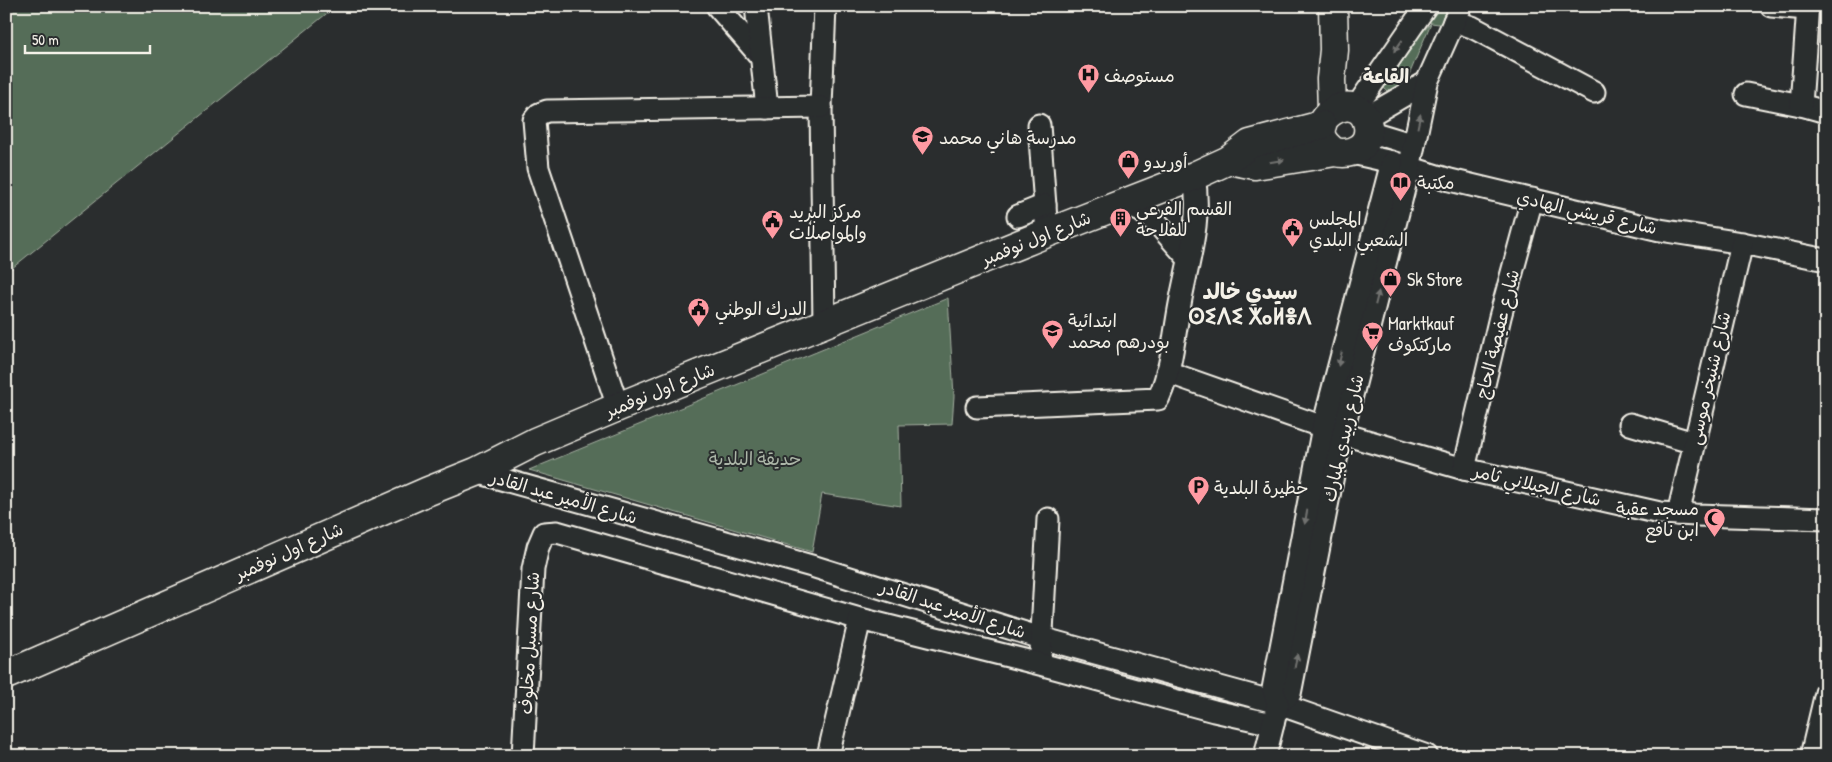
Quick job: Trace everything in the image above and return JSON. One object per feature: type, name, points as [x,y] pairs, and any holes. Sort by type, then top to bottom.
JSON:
[{"type":"main road","points":[[1228,160],[1255,165],[1344,152],[1364,144],[1348,117],[1331,79],[1334,50],[1333,6]]},
{"type":"main road","points":[[1344,152],[1325,144],[1322,138],[1348,117]]},
{"type":"main road","name":"شارع اول نوفمبر","points":[[6,675],[407,500],[476,472],[535,442],[618,407],[1047,233],[1194,176],[1228,160],[1250,144],[1348,117]]},
{"type":"street","points":[[717,6],[761,57]]},
{"type":"street","points":[[756,6],[767,108]]},
{"type":"street","points":[[824,324],[822,294],[821,107],[826,6]]},
{"type":"street","points":[[1348,117],[1426,6]]},
{"type":"street","points":[[1771,6],[1807,8],[1801,105]]},
{"type":"street","points":[[1457,14],[1472,27],[1594,92]]},
{"type":"street","name":"شارع زبيدي لمبارك","points":[[1275,714],[1290,694],[1337,454],[1333,431],[1400,166],[1414,145],[1426,82],[1457,14]]},
{"type":"street","points":[[1348,117],[1426,82]]},
{"type":"street","points":[[1746,94],[1826,112]]},
{"type":"street","points":[[618,407],[538,168],[534,120],[539,114],[546,111],[821,107]]},
{"type":"street","points":[[1348,117],[1414,145]]},
{"type":"street","points":[[1040,125],[1047,233]]},
{"type":"street","name":"شارع قريشي الهادي","points":[[1344,152],[1660,230],[1742,242],[1826,260]]},
{"type":"street","points":[[977,406],[1158,399],[1168,372],[1188,258],[1195,237],[1197,204],[1194,176]]},
{"type":"street","name":"شارع عفيصة الحاج","points":[[1464,469],[1500,317],[1532,199]]},
{"type":"street","points":[[1122,203],[1141,211],[1158,224],[1188,258]]},
{"type":"street","points":[[1018,216],[1045,205]]},
{"type":"street","name":"شارع شنيخر موسى","points":[[1678,514],[1742,242]]},
{"type":"street","name":"شارع الجيلاني ثامر","points":[[1168,372],[1333,431],[1464,469],[1660,513],[1826,519]]},
{"type":"street","points":[[1630,424],[1694,443]]},
{"type":"street","name":"شارع الأمير عبد القادر","points":[[476,472],[844,575],[1275,714],[1427,756]]},
{"type":"street","points":[[1040,664],[1048,519]]},
{"type":"street","name":"شارع الأمير عبد القادر","points":[[544,533],[558,532],[860,619],[1214,710],[1275,714]]},
{"type":"street","name":"شارع مسبل مخلوف","points":[[523,756],[533,568],[538,546],[544,533]]},
{"type":"street","points":[[828,756],[860,619]]},
{"type":"street","points":[[1812,756],[1826,692]]},
{"type":"street","points":[[1265,756],[1275,714]]},
{"type":"green space","points":[[6,6],[336,6],[6,273]]},
{"type":"green space","points":[[1436,6],[1451,6],[1444,22],[1439,24],[1431,23],[1427,19]]},
{"type":"green space","points":[[1431,23],[1401,94],[1394,96],[1381,86],[1379,79]]},
{"type":"green space","name":"حديقة البلدية","points":[[948,298],[954,396],[952,424],[899,425],[901,506],[822,494],[812,552],[529,470]]},
{"type":"place","name":"مستوصف","points":[[1088,94]]},
{"type":"place","name":"مدرسة هاني محمد","points":[[923,156]]},
{"type":"place","name":"أوريدو","points":[[1128,180]]},
{"type":"place","name":"مكتبة","points":[[1401,201]]},
{"type":"place","name":"القسم الفرعي للفلاحة","points":[[1120,237]]},
{"type":"place","name":"مركز البريد والمواصلات","points":[[773,240]]},
{"type":"place","name":"المجلس الشعبي البلدي","points":[[1293,247]]},
{"type":"place","name":"Sk Store","points":[[1391,298]]},
{"type":"place","name":"الدرك الوطني","points":[[699,327]]},
{"type":"place","name":"ابتدائية بودرهم محمد","points":[[1052,349]]},
{"type":"place","name":"Marktkauf ماركتكوف","points":[[1372,352]]},
{"type":"place","name":"حظيرة البلدية","points":[[1198,506]]},
{"type":"place","name":"مسجد عقبة ابن نافع","points":[[1715,537]]},
{"type":"district","name":"القاعة","points":[[1386,76]]},
{"type":"district","name":"سيدي خالد ⵙⵉⴷⵉ ⵅⴰⵍⴻⴷ","points":[[1250,304]]}]
